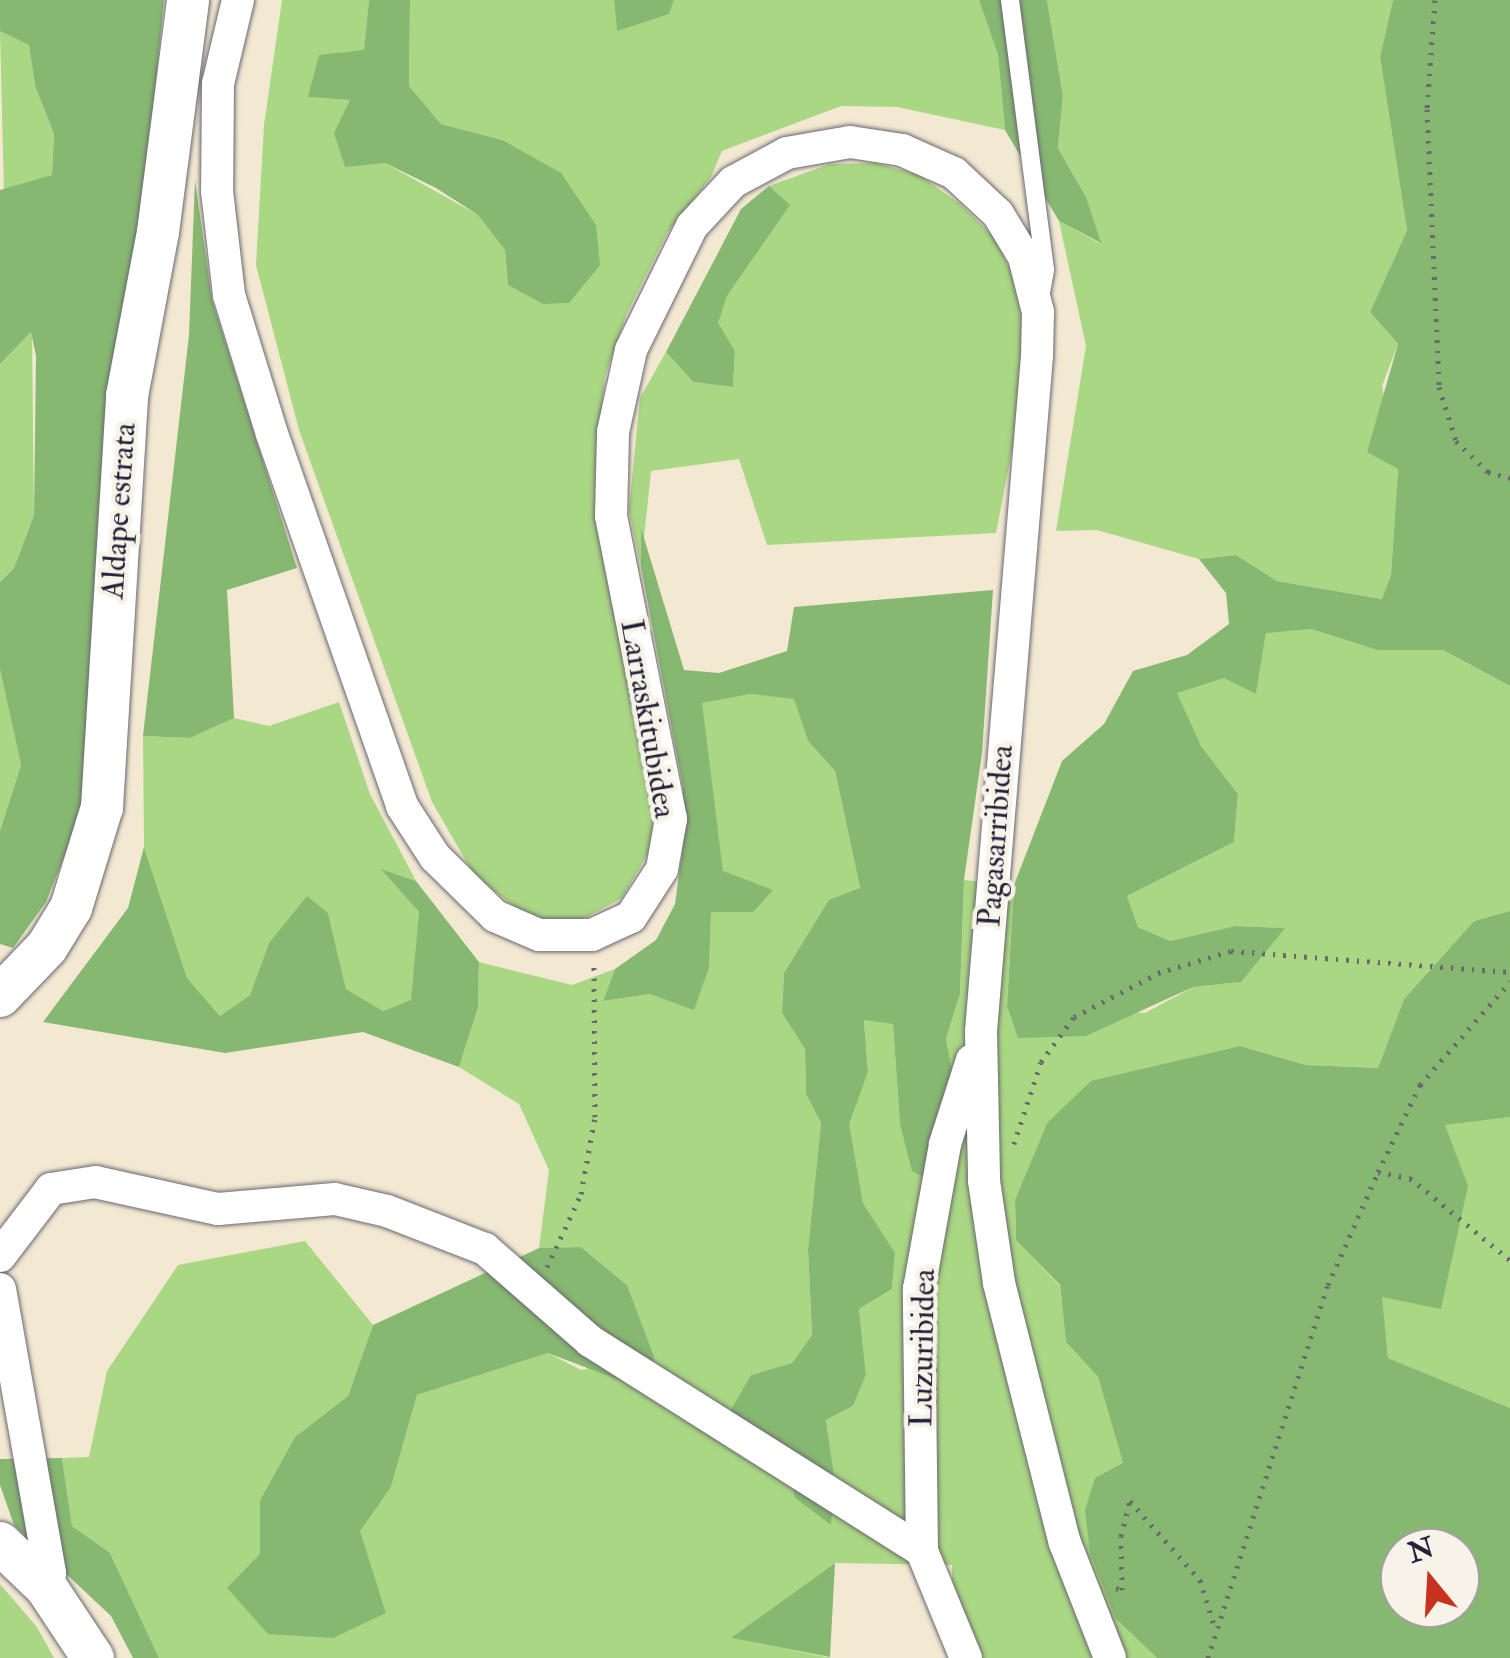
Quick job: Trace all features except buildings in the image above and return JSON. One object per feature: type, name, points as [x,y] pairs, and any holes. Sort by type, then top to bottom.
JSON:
[{"type":"street","name":"Aldape estrata","points":[[0,996],[47,947],[71,908],[102,808],[126,396],[158,232],[188,0]]},
{"type":"street","name":"Larraskitubidea","points":[[238,0],[218,84],[217,190],[229,296],[367,716],[402,806],[434,858],[495,916],[539,936],[592,935],[631,916],[662,869],[671,818],[611,516],[612,432],[631,350],[692,226],[733,182],[787,153],[850,142],[902,150],[954,173],[998,214],[1024,257],[1038,312]]},
{"type":"street","name":"Pagasarribidea","points":[[1038,312],[980,1032],[984,1181],[999,1283],[1075,1579],[1110,1658]]},
{"type":"street","name":"Luzuribidea","points":[[966,1658],[922,1551],[918,1289],[945,1144],[980,1032]]},
{"type":"street","points":[[0,1256],[51,1188],[94,1182],[218,1209],[335,1198],[387,1210],[485,1248],[590,1342],[922,1551]]},
{"type":"street","points":[[0,1289],[50,1573],[46,1587]]},
{"type":"street","points":[[0,1543],[46,1587],[93,1658]]},
{"type":"lane","name":"Pagasarribidea","points":[[1010,0],[1045,270],[1038,312]]},
{"type":"path","points":[[1435,0],[1427,109],[1439,387],[1456,441],[1488,472],[1510,478]]},
{"type":"path","points":[[527,1286],[567,1235],[581,1194],[597,1071],[592,935]]},
{"type":"path","points":[[984,1181],[1017,1140],[1041,1062],[1074,1016],[1158,973],[1231,951],[1510,972]]},
{"type":"path","points":[[1208,1658],[1328,1286],[1378,1172],[1420,1084],[1510,982]]},
{"type":"path","points":[[1378,1172],[1410,1178],[1510,1260]]},
{"type":"path","points":[[1075,1579],[1122,1590],[1121,1536],[1130,1501],[1200,1580],[1215,1628]]},
{"type":"green space","points":[[0,0],[164,0],[83,809],[46,902],[13,948],[0,944],[0,831],[21,765],[0,670],[0,582],[14,568],[34,515],[36,356],[31,332],[0,364],[0,190],[52,175],[54,134],[35,86],[29,45],[0,31]]},
{"type":"green space","points":[[282,0],[369,0],[364,51],[309,97],[351,100],[385,163],[478,215],[505,250],[508,285],[502,140],[441,124],[409,86],[410,0],[614,0],[617,30],[668,14],[674,0],[979,0],[998,55],[1005,130],[897,107],[841,106],[722,151],[711,177],[667,233],[627,313],[605,376],[596,467],[656,780],[651,848],[622,898],[566,928],[519,910],[474,875],[432,802],[299,430],[256,265],[264,125]]},
{"type":"green space","points":[[369,0],[410,0],[409,86],[441,124],[502,140],[561,173],[596,225],[600,265],[569,303],[543,304],[508,285],[505,250],[478,215],[436,188],[385,163],[345,167],[334,133],[350,100],[308,97],[319,55],[364,50]]},
{"type":"green space","points":[[614,0],[674,0],[669,14],[617,31]]},
{"type":"green space","points":[[979,0],[1047,0],[1063,96],[1058,148],[1086,197],[1101,243],[1059,221],[1005,130],[998,55]]},
{"type":"green space","points":[[1047,0],[1393,0],[1380,57],[1407,232],[1370,312],[1398,344],[1382,386],[1398,469],[1391,575],[1383,599],[1277,581],[1236,555],[1199,559],[1097,530],[1056,531],[1086,346],[1059,221],[1099,243],[1086,197],[1058,148],[1063,96]]},
{"type":"green space","points":[[1393,0],[1510,0],[1510,686],[1443,650],[1377,650],[1311,629],[1266,633],[1256,694],[1224,678],[1177,693],[1201,746],[1238,794],[1234,842],[1127,896],[1138,927],[1170,941],[1235,926],[1285,928],[1241,982],[1193,987],[1086,1036],[1018,1038],[1007,1006],[1014,885],[1062,761],[1104,724],[1133,671],[1187,655],[1229,624],[1226,593],[1199,559],[1236,555],[1277,581],[1382,599],[1391,575],[1398,469],[1367,452],[1398,344],[1370,312],[1407,231],[1380,57]]},
{"type":"green space","points":[[0,31],[29,45],[35,86],[54,134],[52,175],[4,192]]},
{"type":"green space","points":[[876,163],[919,175],[960,204],[995,238],[1014,278],[1025,336],[1023,394],[996,533],[767,545],[739,459],[651,471],[641,567],[629,510],[640,398],[666,352],[693,382],[733,387],[735,351],[717,324],[727,296],[789,206],[769,186],[830,164]]},
{"type":"green space","points":[[195,180],[212,300],[297,568],[227,590],[234,718],[190,738],[143,736],[189,335]]},
{"type":"green space","points":[[769,186],[790,205],[727,296],[718,323],[735,351],[733,387],[693,382],[666,352],[741,209]]},
{"type":"green space","points":[[32,331],[34,515],[14,568],[0,582],[0,364]]},
{"type":"green space","points":[[641,528],[684,670],[719,673],[787,651],[794,607],[993,590],[982,753],[964,880],[960,994],[946,1039],[955,1084],[927,1179],[912,1171],[900,1124],[893,1024],[864,1020],[868,1072],[849,1124],[863,1203],[895,1253],[892,1289],[859,1309],[866,1375],[853,1406],[826,1420],[835,1482],[831,1525],[795,1498],[788,1458],[720,1429],[751,1375],[792,1363],[812,1335],[808,1249],[821,1123],[806,1094],[805,1049],[782,1013],[784,973],[829,900],[860,888],[835,771],[808,741],[794,699],[751,694],[702,703],[723,871],[773,890],[753,912],[711,912],[709,968],[694,1010],[650,994],[603,1001],[615,969],[656,940],[675,904],[682,853],[683,787],[641,567]]},
{"type":"green space","points":[[1311,629],[1377,650],[1443,650],[1510,686],[1510,911],[1474,921],[1404,999],[1378,1068],[1306,1065],[1240,1046],[1137,1071],[1047,1123],[1015,1200],[1016,1240],[1060,1286],[1066,1342],[1098,1377],[1123,1463],[1116,1619],[1157,1658],[952,1658],[952,1565],[835,1563],[732,1638],[831,1658],[159,1658],[110,1553],[72,1526],[62,1458],[89,1457],[107,1371],[178,1265],[305,1241],[373,1325],[348,1396],[295,1437],[260,1500],[260,1554],[386,1613],[359,1531],[391,1487],[417,1395],[548,1353],[581,1370],[654,1356],[627,1285],[581,1247],[539,1248],[549,1170],[519,1104],[459,1067],[478,1008],[479,962],[572,985],[615,969],[603,1001],[650,994],[694,1009],[709,968],[710,912],[753,911],[772,890],[723,872],[701,703],[751,694],[794,698],[808,741],[835,771],[860,889],[829,901],[784,973],[782,1013],[805,1049],[806,1094],[821,1123],[808,1249],[812,1335],[792,1363],[751,1375],[835,1482],[826,1420],[853,1406],[866,1375],[859,1309],[892,1289],[895,1254],[863,1203],[848,1123],[868,1072],[864,1019],[893,1023],[900,1124],[955,1084],[946,1039],[960,994],[964,880],[1014,885],[1007,1005],[1145,1013],[1193,987],[1240,982],[1283,928],[1235,926],[1170,941],[1138,927],[1127,896],[1234,842],[1238,794],[1201,746],[1176,693],[1224,677],[1256,694],[1266,632]]},
{"type":"green space","points":[[0,670],[21,765],[0,831]]},
{"type":"green space","points":[[339,702],[370,794],[416,881],[384,870],[419,912],[412,1000],[383,1011],[346,989],[328,913],[269,943],[250,995],[220,1016],[187,978],[144,847],[143,736],[190,738],[234,718],[269,726]]},
{"type":"green space","points":[[144,847],[187,978],[220,1016],[250,995],[269,943],[307,896],[328,913],[346,989],[383,1011],[411,1000],[419,912],[381,869],[416,881],[479,962],[478,1008],[459,1067],[363,1032],[225,1053],[43,1022],[128,908]]},
{"type":"green space","points":[[1510,911],[1510,1117],[1445,1125],[1468,1186],[1441,1309],[1382,1297],[1388,1358],[1510,1408],[1510,1658],[1157,1658],[1116,1619],[1090,1553],[1085,1510],[1095,1478],[1123,1463],[1098,1377],[1066,1342],[1060,1285],[1016,1240],[1015,1200],[1047,1123],[1091,1081],[1240,1046],[1306,1065],[1378,1068],[1404,999],[1474,921]]},
{"type":"green space","points":[[1510,1117],[1510,1408],[1388,1358],[1381,1296],[1441,1308],[1452,1256],[1454,1151],[1444,1124]]},
{"type":"green space","points":[[581,1247],[627,1285],[654,1356],[645,1390],[548,1353],[417,1395],[391,1487],[360,1531],[386,1613],[333,1638],[268,1634],[227,1588],[260,1554],[260,1500],[295,1437],[348,1396],[373,1325],[539,1248]]},
{"type":"green space","points":[[62,1458],[72,1526],[110,1553],[159,1658],[133,1658],[111,1616],[14,1525],[0,1485],[0,1459]]},
{"type":"green space","points":[[835,1563],[830,1657],[731,1638]]},
{"type":"green space","points":[[0,1584],[37,1627],[54,1658],[0,1658]]}]
